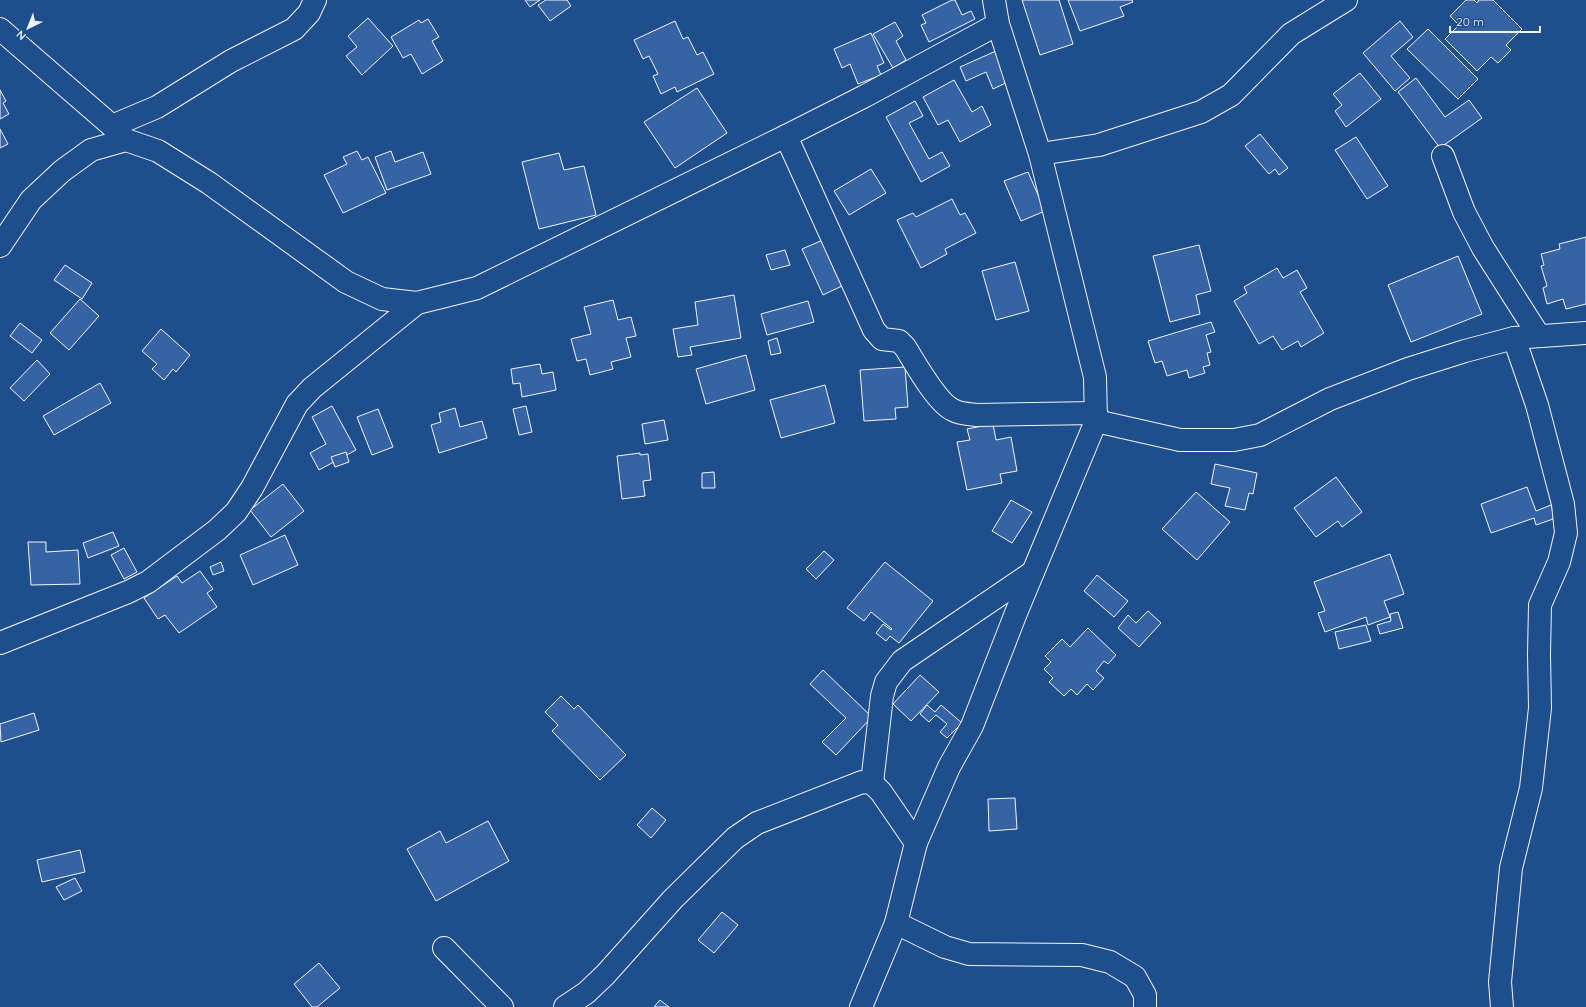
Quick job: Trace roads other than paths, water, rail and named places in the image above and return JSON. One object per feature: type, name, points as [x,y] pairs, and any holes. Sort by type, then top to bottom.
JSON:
[{"type":"street","points":[[0,246],[31,200],[62,171],[91,150],[157,107],[231,61],[294,29],[309,13],[315,0]]},
{"type":"street","points":[[861,1007],[896,922],[916,843],[949,767],[972,726],[1032,572],[1096,417],[1096,377],[1040,154],[998,24],[994,0]]},
{"type":"street","points":[[1040,154],[1099,145],[1201,112],[1231,95],[1291,34],[1346,0]]},
{"type":"street","points":[[0,29],[119,133],[158,151],[209,183],[346,282],[382,299],[417,303],[477,288],[865,96],[998,24]]},
{"type":"street","points":[[786,136],[874,330],[882,339],[899,341],[942,403],[959,413],[977,415],[1096,417],[1180,440],[1234,440],[1260,435],[1330,399],[1394,374],[1465,351],[1514,338],[1586,334]]},
{"type":"street","points":[[1443,156],[1464,212],[1483,248],[1539,336]]},
{"type":"street","points":[[0,643],[128,592],[148,582],[217,530],[236,512],[252,488],[297,404],[312,388],[417,303]]},
{"type":"street","points":[[1502,1007],[1500,982],[1512,868],[1531,788],[1540,708],[1538,654],[1540,605],[1559,562],[1566,533],[1563,504],[1539,413],[1514,338]]},
{"type":"street","points":[[872,783],[882,696],[886,682],[890,676],[902,661],[1032,572]]},
{"type":"street","points":[[566,1007],[586,993],[600,979],[673,899],[735,838],[757,823],[862,782],[872,783],[881,792],[916,843]]},
{"type":"street","points":[[896,922],[958,952],[969,954],[1082,955],[1110,962],[1135,977],[1145,995],[1145,1007]]},
{"type":"street","points":[[444,948],[502,1007]]}]
